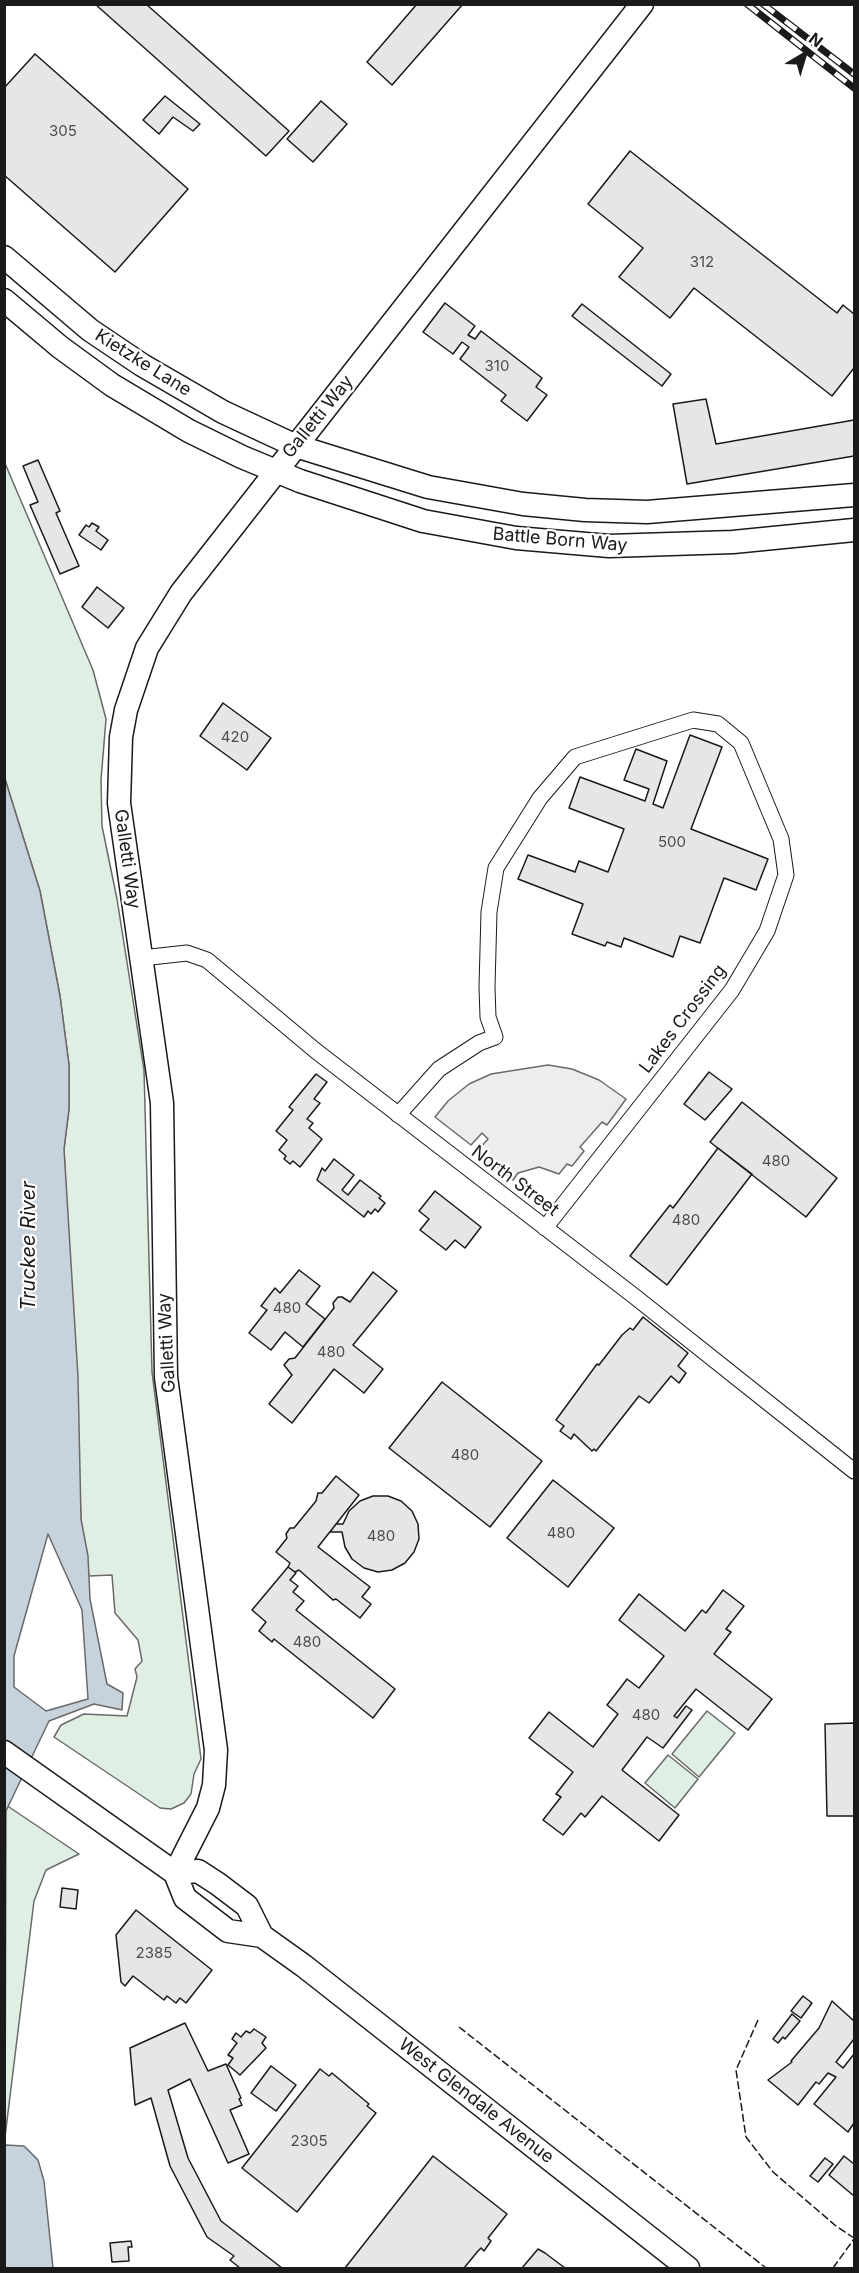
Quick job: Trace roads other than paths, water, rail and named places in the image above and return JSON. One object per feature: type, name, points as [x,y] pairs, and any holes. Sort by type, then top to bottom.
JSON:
[{"type":"main road","name":"Galletti Way","points":[[175,1873],[208,1808],[214,1785],[216,1750],[166,1377],[162,1103],[119,803],[121,737],[126,710],[147,648],[162,620],[275,470],[642,4]]},
{"type":"main road","name":"Kietzke Lane","points":[[4,257],[90,330],[142,365],[223,412],[296,446]]},
{"type":"main road","name":"Kietzke Lane","points":[[4,300],[60,347],[137,401],[217,445],[275,470]]},
{"type":"main road","name":"Battle Born Way","points":[[296,446],[428,487],[523,504],[585,510],[678,511],[855,495]]},
{"type":"main road","name":"Battle Born Way","points":[[275,470],[361,502],[423,521],[485,534],[547,542],[609,546],[671,545],[733,542],[855,530]]},
{"type":"main road","name":"West Glendale Avenue","points":[[4,1752],[175,1873],[185,1898],[228,1931],[262,1936]]},
{"type":"main road","name":"West Glendale Avenue","points":[[175,1873],[198,1871],[205,1874],[247,1906],[262,1936],[392,2034],[688,2268]]},
{"type":"street","name":"Lakes Crossing","points":[[398,1115],[439,1070],[479,1043],[495,1037],[488,1017],[487,987],[489,912],[496,867],[540,798],[575,758],[693,720],[718,723],[741,742],[781,840],[786,875],[767,931],[732,990],[545,1228]]},
{"type":"street","name":"North Street","points":[[142,958],[187,953],[207,960],[398,1115],[855,1472]]},
{"type":"water","name":"Truckee River","points":[[5,779],[40,891],[60,996],[69,1065],[69,1109],[64,1149],[78,1377],[81,1519],[88,1556],[90,1599],[107,1684],[123,1693],[122,1710],[94,1704],[49,1721],[5,1813]],"holes":[[[48,1534],[82,1610],[88,1699],[46,1711],[14,1687],[14,1656]]]},
{"type":"water","points":[[5,2145],[24,2146],[38,2160],[44,2181],[53,2268],[5,2268]]},
{"type":"railway","points":[[747,4],[854,88]]},
{"type":"railway","points":[[763,4],[854,74]]}]
